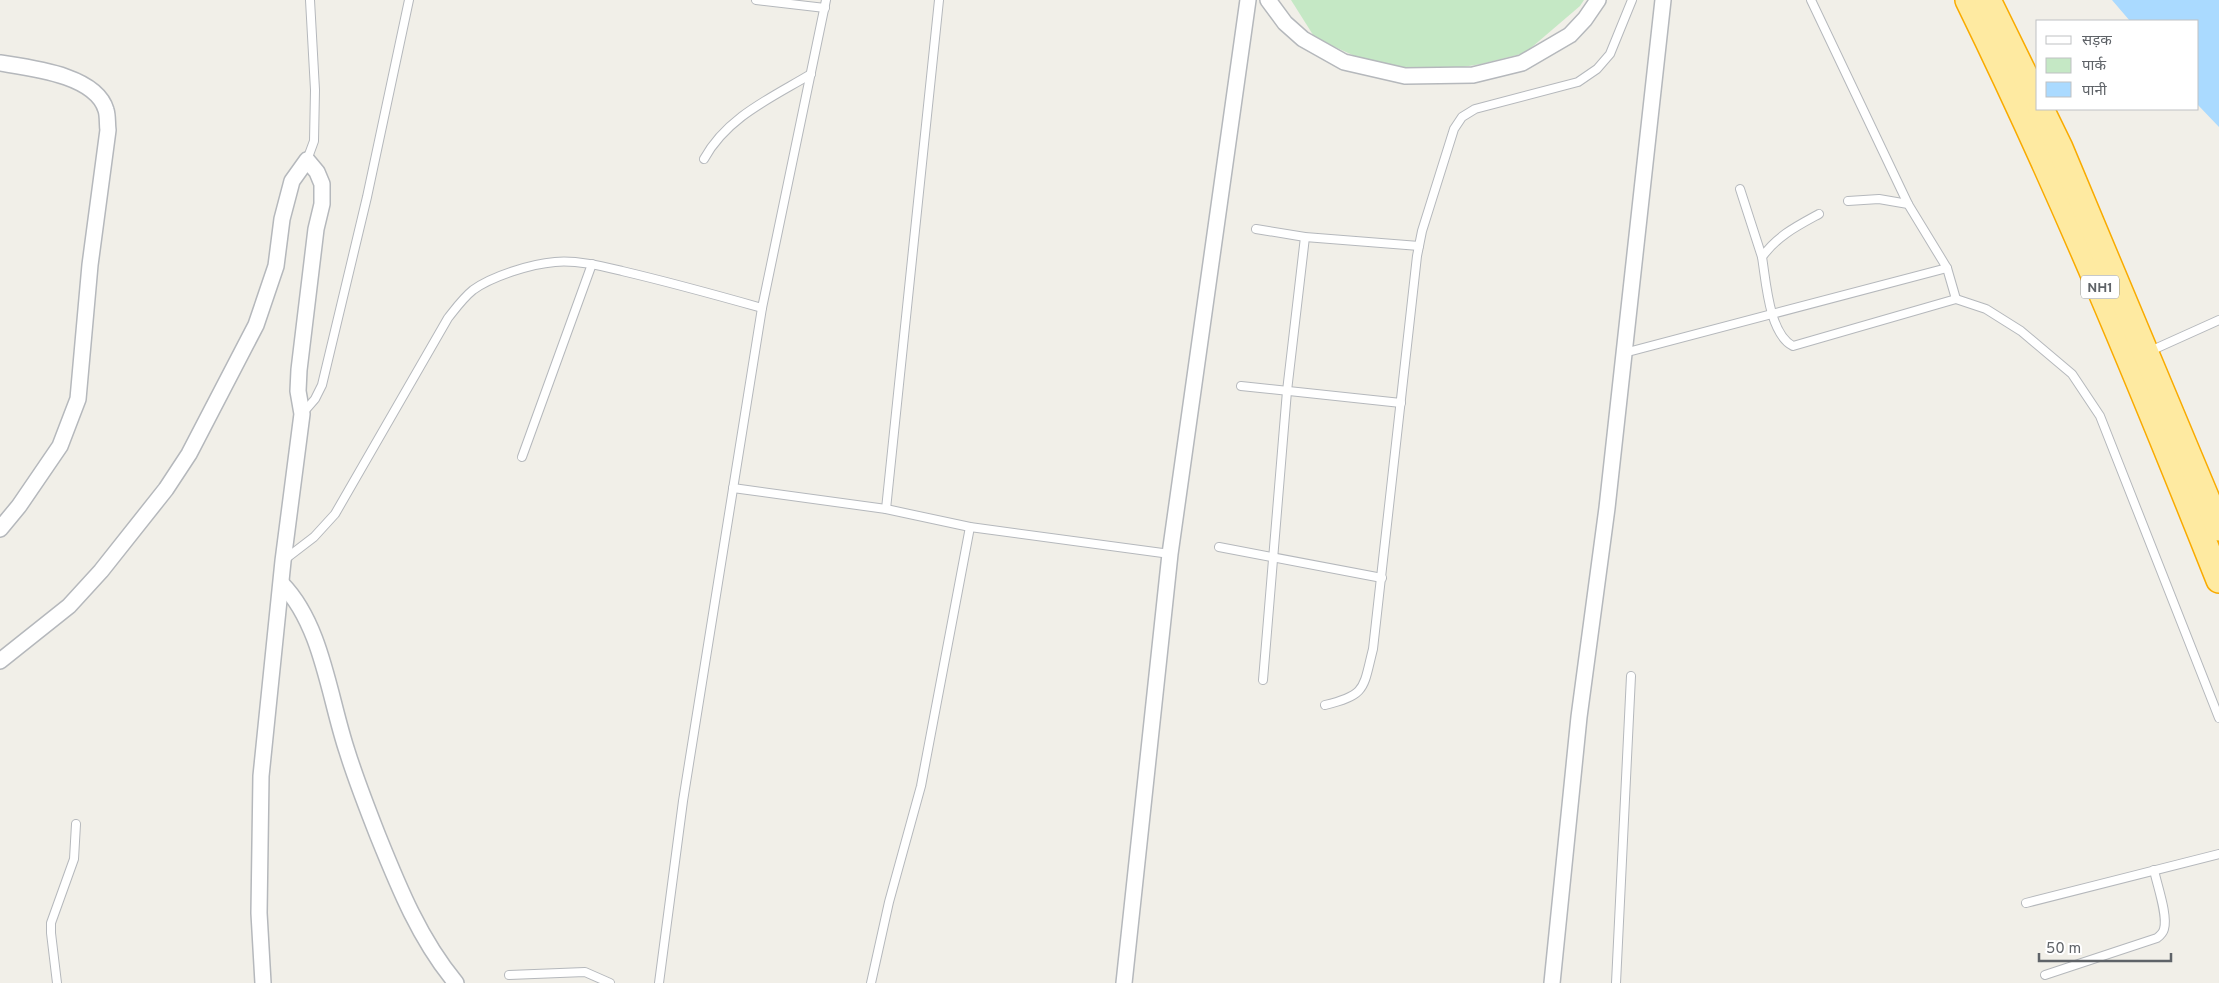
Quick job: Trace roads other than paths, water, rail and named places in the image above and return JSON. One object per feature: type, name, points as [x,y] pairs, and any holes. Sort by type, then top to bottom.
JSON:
[{"type":"highway","name":"NH1","points":[[1968,0],[2219,528]]},
{"type":"highway","points":[[1988,0],[2036,98]]},
{"type":"highway","name":"NH1","points":[[2041,110],[2060,148],[2139,357],[2219,580]]},
{"type":"street","points":[[1124,983],[1170,554],[1248,0]]},
{"type":"street","points":[[1268,0],[1285,23],[1303,39],[1344,62],[1405,76],[1472,75],[1522,63],[1570,35],[1586,19],[1598,0]]},
{"type":"street","points":[[1552,983],[1579,716],[1607,508],[1663,0]]},
{"type":"street","points":[[0,63],[28,67],[85,85],[98,95],[106,110],[108,130],[90,265],[78,399],[60,446],[19,506],[0,529]]},
{"type":"street","points":[[0,661],[69,606],[101,571],[166,489],[189,454],[256,325],[276,266],[282,219],[292,182],[307,160],[317,172],[322,184],[322,193],[299,370],[298,391],[302,414],[283,561],[261,776],[259,913],[263,983]]},
{"type":"street","points":[[282,584],[294,597],[311,628],[347,752],[397,883],[429,948],[456,983]]},
{"type":"lane","points":[[307,160],[314,140],[315,90],[310,0]]},
{"type":"lane","points":[[302,414],[315,399],[322,385],[367,197],[409,0]]},
{"type":"lane","points":[[659,983],[683,801],[762,308],[826,4],[756,0]]},
{"type":"lane","points":[[886,510],[939,0]]},
{"type":"lane","points":[[1325,705],[1349,700],[1358,693],[1364,684],[1373,649],[1419,246],[1454,129],[1462,117],[1475,109],[1578,82],[1598,69],[1610,54],[1632,0]]},
{"type":"lane","points":[[1811,0],[1908,204],[1946,268],[1956,299]]},
{"type":"lane","points":[[704,159],[722,132],[743,115],[811,74]]},
{"type":"lane","points":[[1740,189],[1762,256],[1772,314],[1786,343],[1799,346],[1956,299],[1986,309],[2020,331],[2072,374],[2100,416],[2219,718]]},
{"type":"lane","points":[[1848,201],[1879,199],[1908,204]]},
{"type":"lane","points":[[1762,256],[1772,243],[1786,232],[1819,214]]},
{"type":"lane","points":[[1256,229],[1305,236],[1419,246]]},
{"type":"lane","points":[[1263,680],[1287,391],[1305,236]]},
{"type":"lane","points":[[283,561],[314,536],[335,514],[428,352],[460,302],[474,289],[496,278],[529,266],[556,262],[592,264],[653,278],[762,308]]},
{"type":"lane","points":[[522,458],[592,264]]},
{"type":"lane","points":[[1624,353],[1946,268]]},
{"type":"lane","points":[[2139,357],[2219,320]]},
{"type":"lane","points":[[1241,386],[1401,403]]},
{"type":"lane","points":[[733,488],[886,510],[970,527],[1170,554]]},
{"type":"lane","points":[[872,983],[889,902],[921,786],[970,527]]},
{"type":"lane","points":[[1219,547],[1382,578]]},
{"type":"lane","points":[[1616,983],[1631,676]]},
{"type":"lane","points":[[58,983],[51,922],[74,859],[76,824]]},
{"type":"lane","points":[[2026,903],[2219,854]]},
{"type":"lane","points":[[2045,975],[2157,938],[2163,933],[2165,927],[2164,916],[2154,870]]},
{"type":"lane","points":[[509,975],[585,972],[610,983]]},
{"type":"water","points":[[2112,0],[2219,0],[2219,127],[2199,106],[2199,20],[2129,20]]}]
